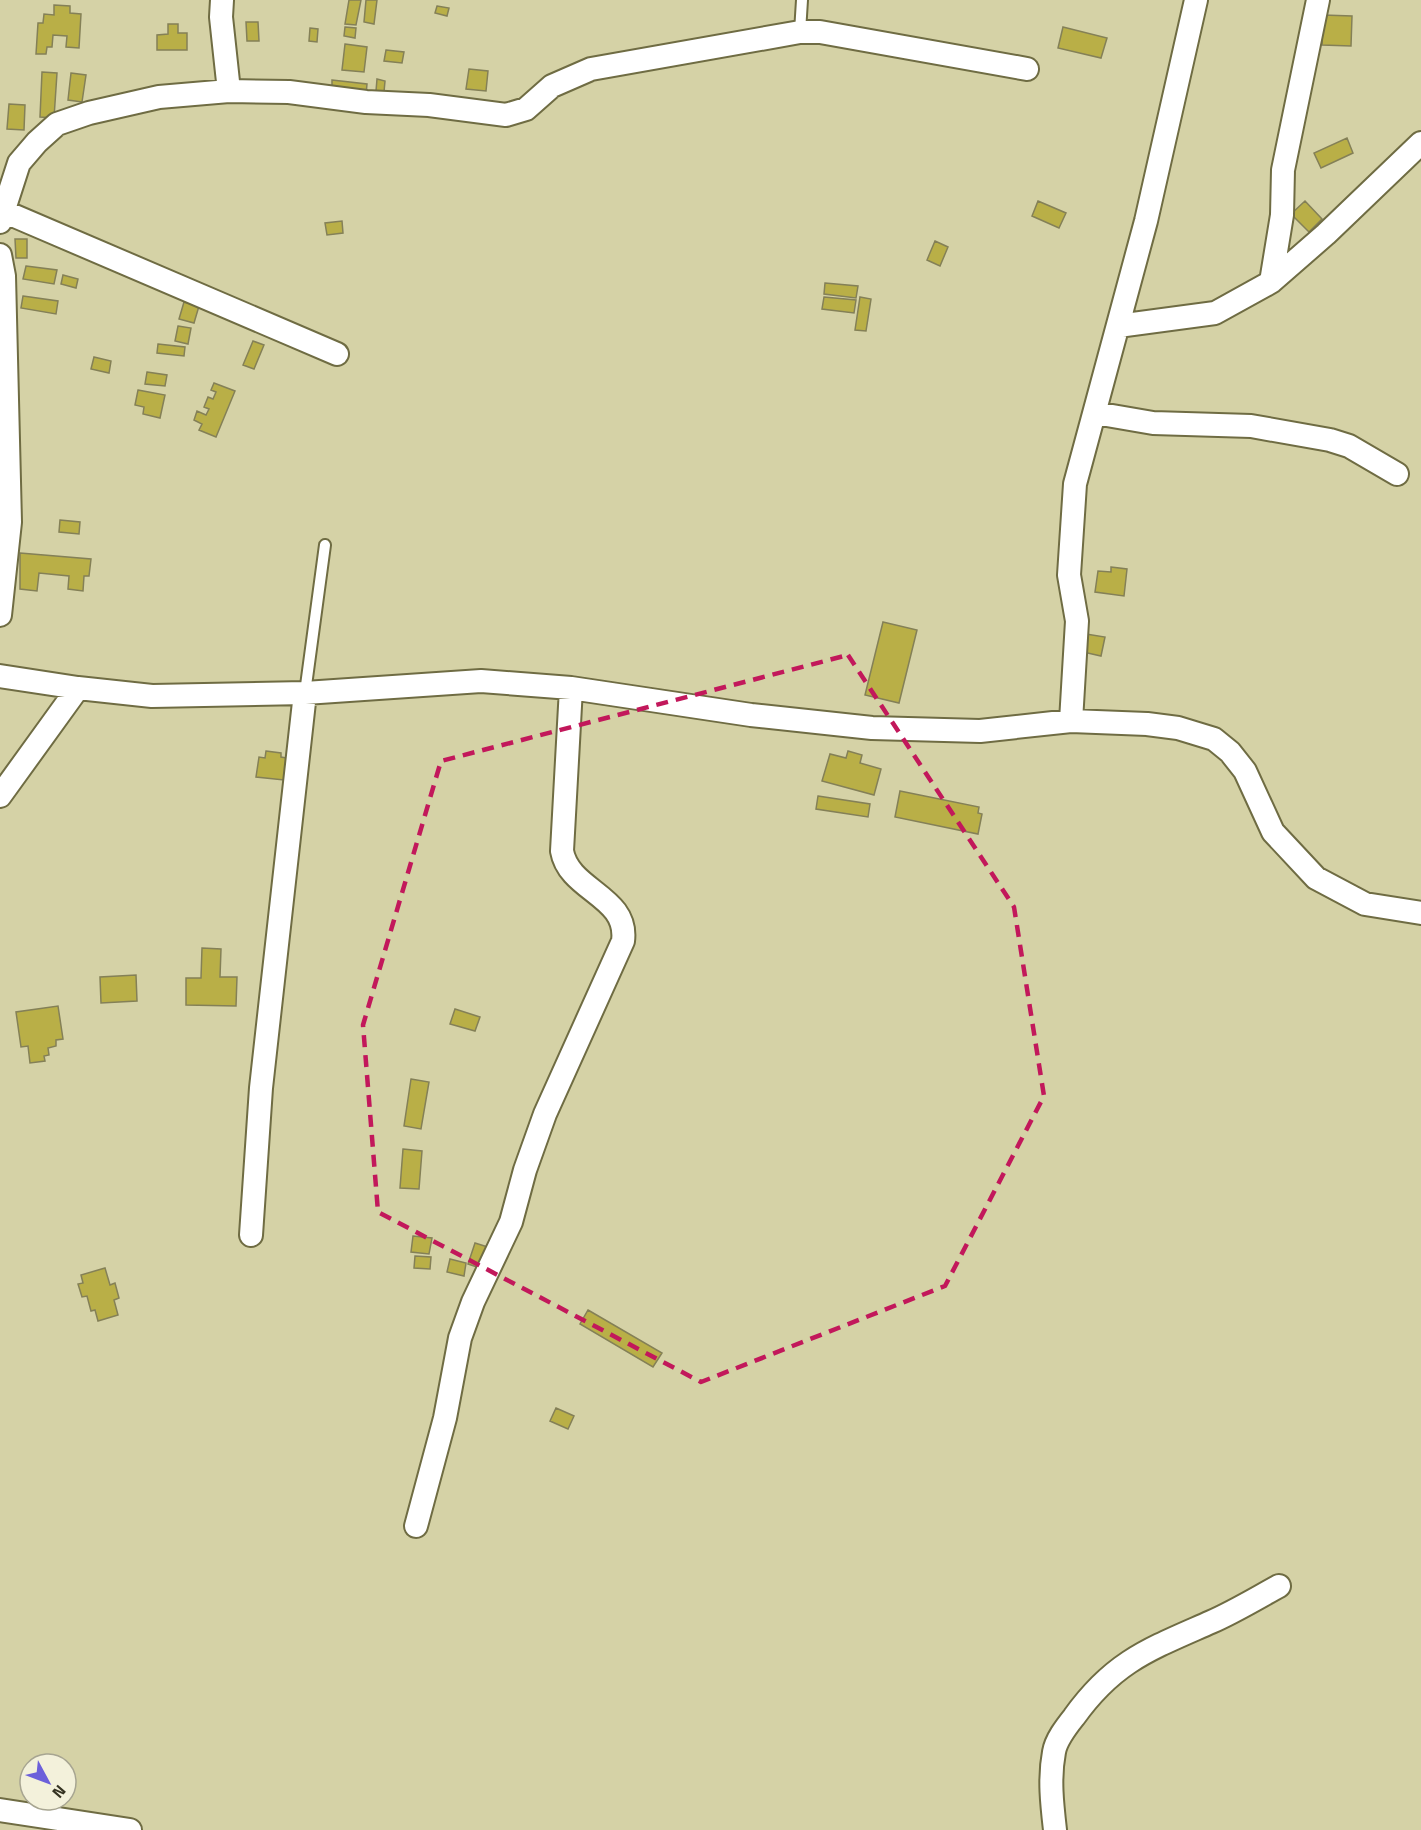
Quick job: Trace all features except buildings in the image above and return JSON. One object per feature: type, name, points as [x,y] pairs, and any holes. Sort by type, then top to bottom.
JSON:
[{"type":"street","points":[[222,0],[221,17],[229,91]]},
{"type":"street","points":[[1071,721],[1077,621],[1069,575],[1075,484],[1146,221],[1196,0]]},
{"type":"street","points":[[1271,282],[1282,215],[1283,170],[1318,0]]},
{"type":"street","points":[[337,354],[1,217],[20,163],[37,142],[57,124],[89,113],[159,97],[229,91],[289,92],[366,102],[429,105],[506,115],[526,109],[552,86],[591,69],[800,32],[820,33],[1027,69]]},
{"type":"street","points":[[1118,326],[1215,313],[1271,282],[1326,234],[1421,143]]},
{"type":"street","points":[[0,255],[4,276],[10,522],[0,615]]},
{"type":"street","points":[[1095,413],[1153,423],[1251,426],[1330,440],[1349,446],[1397,474]]},
{"type":"street","points":[[0,676],[152,696],[305,693],[481,681],[571,688],[751,715],[872,728],[980,731],[1071,721],[1147,724],[1178,728],[1214,739],[1230,752],[1245,771],[1273,832],[1316,878],[1365,904],[1421,913]]},
{"type":"street","points":[[0,796],[78,688]]},
{"type":"street","points":[[417,1526],[445,1418],[460,1338],[473,1302],[512,1222],[525,1170],[544,1114],[623,940],[624,923],[617,912],[579,877],[569,871],[564,860],[571,688]]},
{"type":"street","points":[[251,1235],[261,1088],[305,693]]},
{"type":"street","points":[[1055,1830],[1051,1785],[1054,1750],[1064,1729],[1091,1693],[1124,1664],[1176,1636],[1212,1622],[1279,1586]]},
{"type":"street","points":[[0,1810],[130,1830]]},
{"type":"lane","points":[[800,32],[801,0]]},
{"type":"lane","points":[[305,693],[325,545]]},
{"type":"highlighted area","points":[[848,655],[1014,907],[1044,1096],[945,1286],[701,1382],[378,1212],[363,1025],[441,761]]}]
